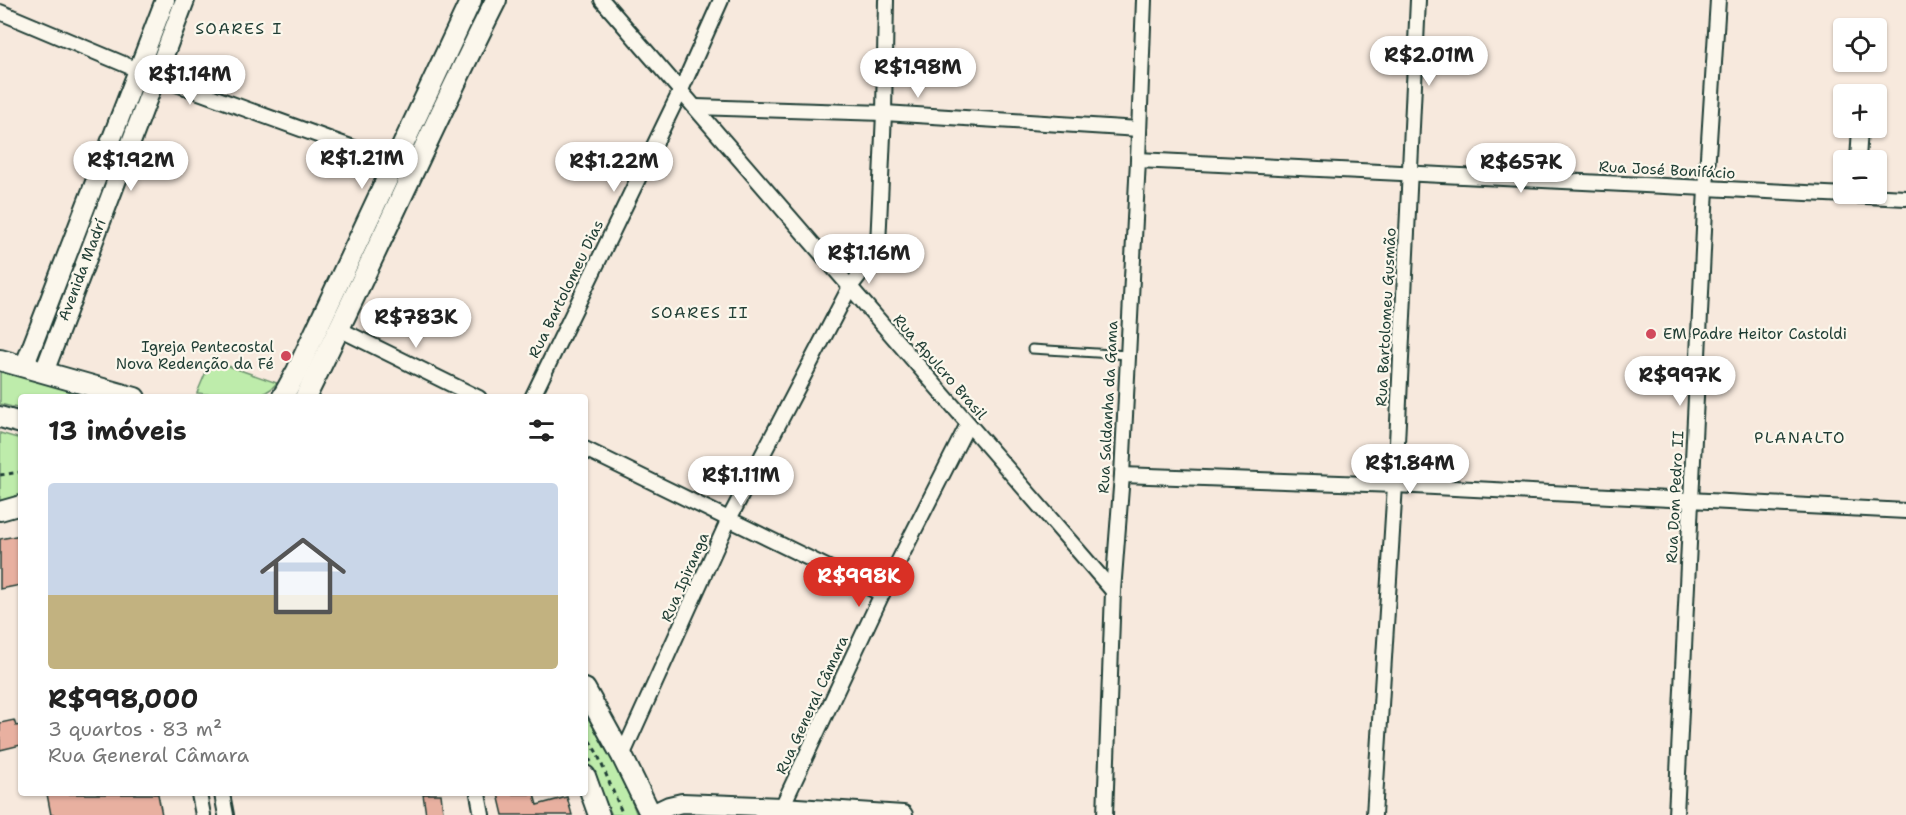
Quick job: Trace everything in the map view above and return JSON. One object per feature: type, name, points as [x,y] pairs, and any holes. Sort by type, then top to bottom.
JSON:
[{"type":"main road","points":[[284,394],[471,0]]},
{"type":"main road","points":[[307,394],[453,85],[496,0]]},
{"type":"main road","points":[[0,360],[121,394]]},
{"type":"main road","points":[[0,417],[18,422]]},
{"type":"main road","points":[[588,694],[622,756],[650,815]]},
{"type":"main road","points":[[588,784],[599,815]]},
{"type":"street","name":"Avenida Madrí","points":[[24,367],[165,0]]},
{"type":"street","name":"Avenida Madrí","points":[[44,372],[185,0]]},
{"type":"street","name":"Rua Apulcro Brasil","points":[[602,0],[1113,591]]},
{"type":"street","name":"Rua Bartolomeu Dias","points":[[534,394],[681,90],[721,0]]},
{"type":"street","name":"Rua Ipiranga","points":[[622,756],[729,519],[850,287],[874,256],[878,245],[886,0]]},
{"type":"street","name":"Rua Saldanha da Gama","points":[[1105,815],[1113,591],[1122,474],[1144,0]]},
{"type":"street","name":"Rua Bartolomeu Gusmão","points":[[1374,815],[1395,485],[1418,0]]},
{"type":"street","name":"Rua Dom Pedro II","points":[[1676,815],[1706,188],[1718,0]]},
{"type":"street","points":[[0,12],[155,77],[395,163]]},
{"type":"street","points":[[696,107],[884,113],[1139,129]]},
{"type":"street","name":"Rua José Bonifácio","points":[[1138,160],[1833,194]]},
{"type":"street","name":"Rua José Bonifácio","points":[[1887,197],[1906,198]]},
{"type":"street","points":[[339,329],[471,394]]},
{"type":"street","name":"Rua General Câmara","points":[[782,807],[882,594],[968,424]]},
{"type":"street","points":[[588,450],[882,594]]},
{"type":"street","points":[[1122,474],[1395,485],[1906,511]]},
{"type":"street","points":[[0,511],[18,506]]},
{"type":"street","points":[[199,796],[203,815]]},
{"type":"street","points":[[222,796],[226,815]]},
{"type":"street","points":[[478,796],[482,815]]},
{"type":"street","points":[[650,815],[682,803],[903,815]]},
{"type":"lane","points":[[1032,349],[1128,355]]},
{"type":"path","points":[[0,475],[18,472]]},
{"type":"path","points":[[588,738],[597,753],[623,815]]},
{"type":"green space","points":[[211,360],[277,383],[262,394],[197,393]]},
{"type":"green space","points":[[0,371],[43,379],[99,394],[18,394],[18,408],[0,404]]},
{"type":"green space","points":[[0,433],[18,438],[18,498],[0,502]]},
{"type":"green space","points":[[588,713],[616,762],[637,815],[612,815],[588,764]]},
{"type":"building","points":[[18,536],[18,586],[0,589],[0,539]]},
{"type":"building","points":[[14,720],[16,726],[18,726],[18,746],[0,750],[0,723]]},
{"type":"building","points":[[47,796],[158,796],[162,815],[51,815]]},
{"type":"building","points":[[423,796],[441,796],[443,812],[426,815]]},
{"type":"building","points":[[498,796],[535,796],[537,805],[567,797],[572,815],[503,815]]},
{"type":"place","name":"EM Padre Heitor Castoldi","points":[[1651,334]]},
{"type":"place","name":"Igreja Pentecostal Nova Redenção da Fé","points":[[286,356]]},
{"type":"district","name":"SOARES I","points":[[239,28]]},
{"type":"district","name":"SOARES II","points":[[700,312]]},
{"type":"district","name":"PLANALTO","points":[[1800,437]]}]
